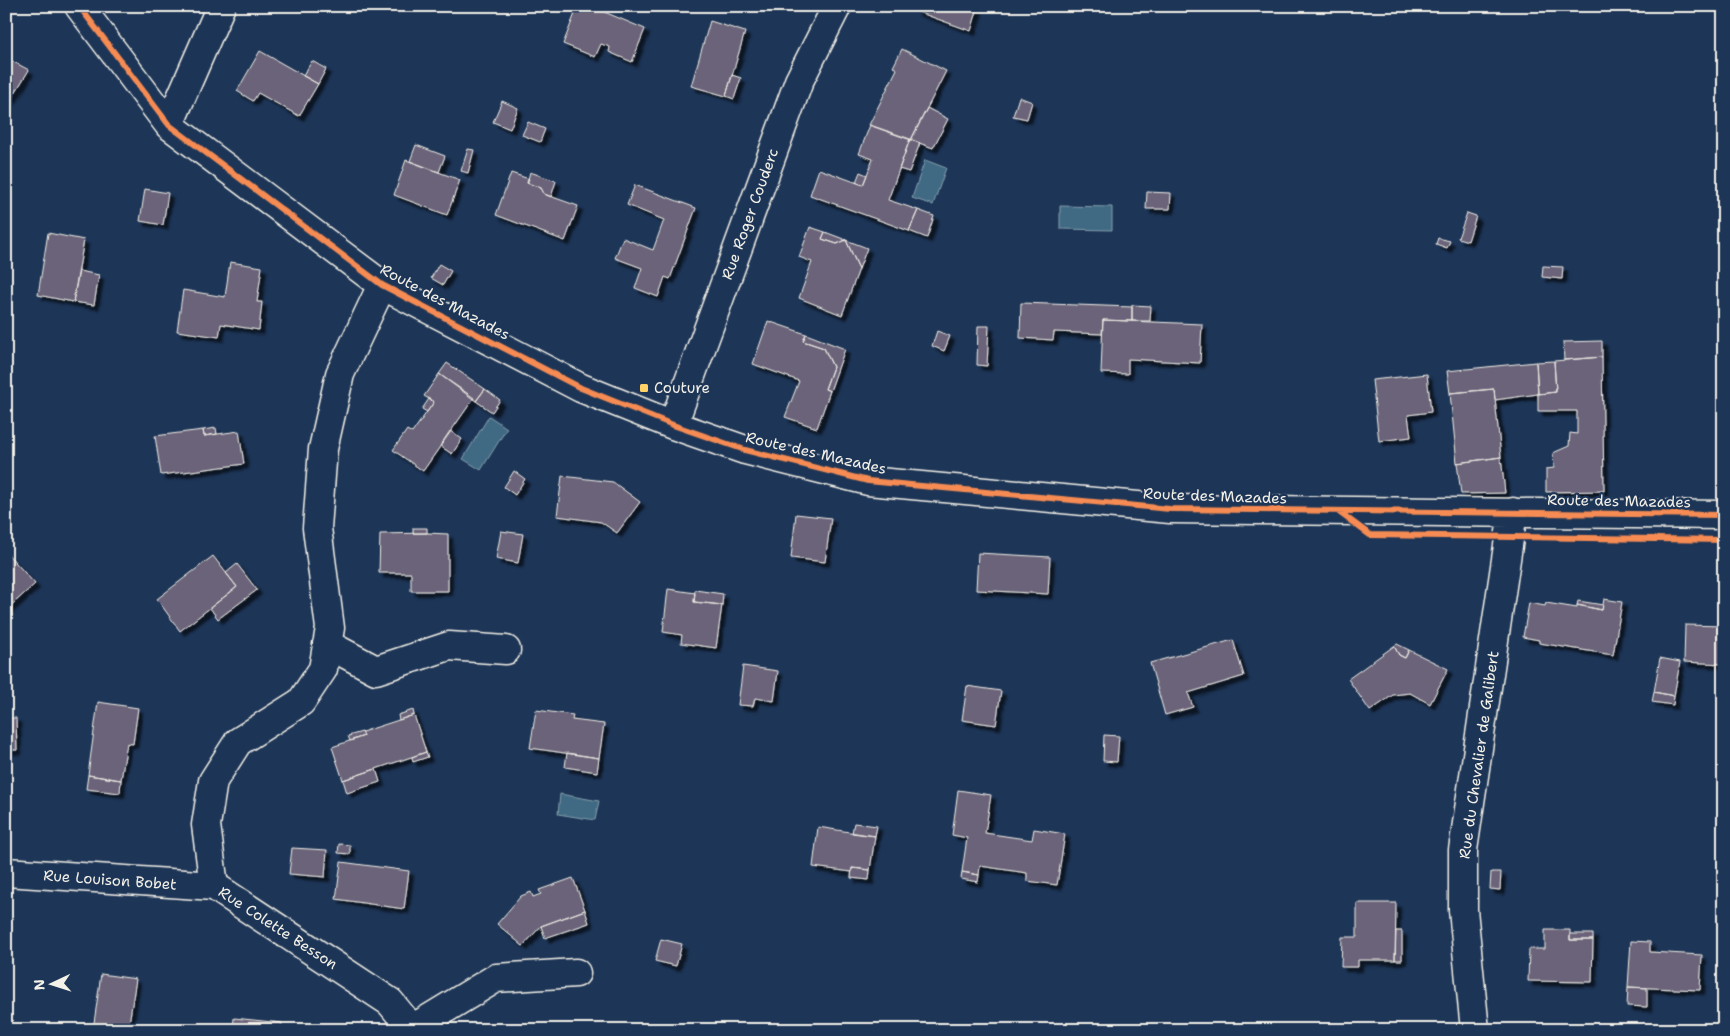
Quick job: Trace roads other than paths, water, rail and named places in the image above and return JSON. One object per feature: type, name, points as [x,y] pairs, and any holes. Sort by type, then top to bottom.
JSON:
[{"type":"street","name":"Route des Mazades","points":[[79,6],[169,125],[382,285],[581,388],[673,425],[744,450],[868,481],[1170,509],[1724,515]]},
{"type":"street","points":[[169,125],[221,6]]},
{"type":"street","name":"Rue Roger Couderc","points":[[673,425],[799,81],[837,6]]},
{"type":"street","name":"Rue Colette Besson","points":[[382,285],[340,374],[323,449],[318,528],[330,628],[323,669],[301,702],[238,742],[213,781],[206,825],[214,886],[390,1002],[412,1030]]},
{"type":"street","name":"Rue du Chevalier de Galibert","points":[[1474,1030],[1463,910],[1463,850],[1513,512]]},
{"type":"street","points":[[327,644],[376,670],[449,646],[506,650]]},
{"type":"street","name":"Rue Louison Bobet","points":[[6,872],[214,886]]},
{"type":"street","points":[[412,1030],[496,978],[576,973]]},
{"type":"water","points":[[925,160],[946,168],[933,205],[912,198]]},
{"type":"water","points":[[1060,206],[1112,207],[1112,230],[1060,229]]},
{"type":"water","points":[[489,416],[507,428],[481,470],[463,459]]},
{"type":"water","points":[[560,794],[599,801],[595,820],[558,814]]},
{"type":"place","name":"Couture","points":[[644,388]]}]
